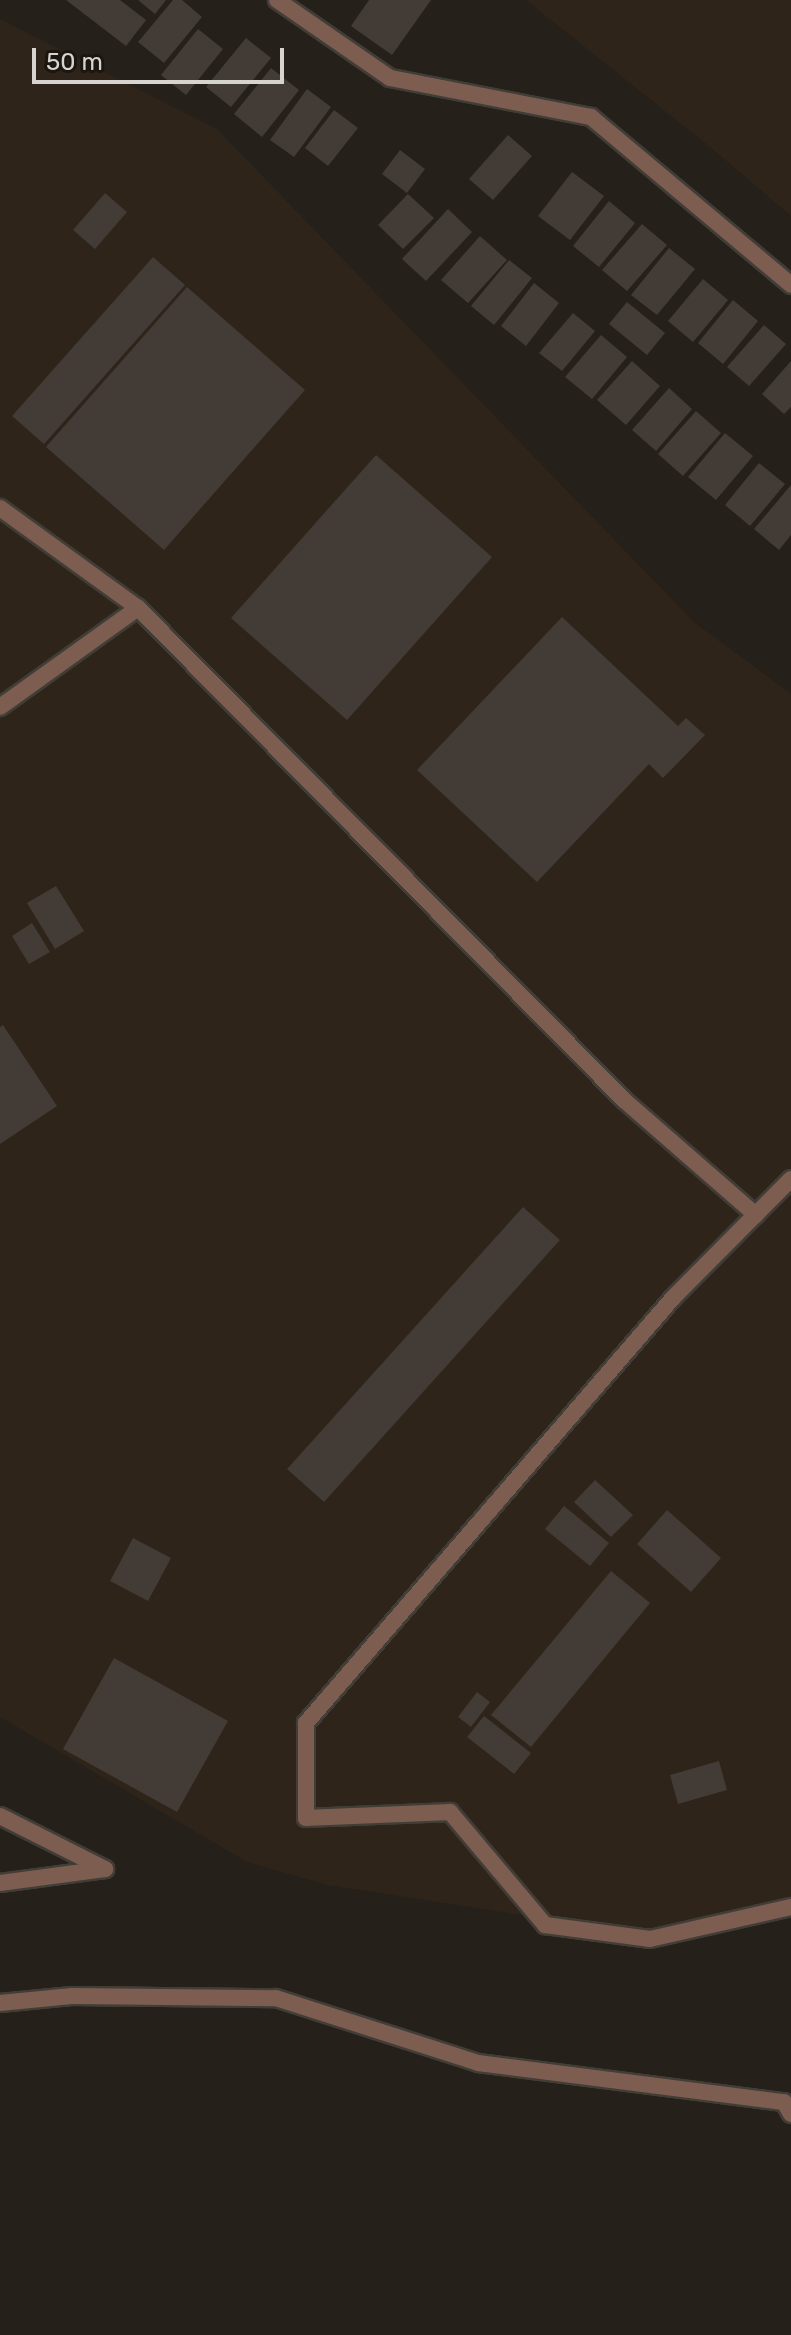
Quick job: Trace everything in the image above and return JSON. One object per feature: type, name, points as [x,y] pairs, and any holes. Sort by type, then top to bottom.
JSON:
[{"type":"street","points":[[277,0],[390,78],[591,117],[791,285]]},
{"type":"street","points":[[0,508],[138,608],[624,1100],[756,1215]]},
{"type":"street","points":[[0,707],[138,608]]},
{"type":"street","points":[[791,1179],[672,1299],[306,1723],[306,1818],[450,1812],[545,1925],[650,1939],[791,1907]]},
{"type":"street","points":[[0,1816],[105,1869],[0,1883]]},
{"type":"street","points":[[0,2003],[72,1996],[276,1998],[478,2063],[784,2102],[791,2114]]},
{"type":"shaded area","points":[[526,0],[791,0],[791,216],[704,142]]},
{"type":"shaded area","points":[[0,19],[217,129],[695,623],[791,694],[791,1899],[685,1932],[637,1933],[328,1885],[247,1862],[0,1717]]},
{"type":"building","points":[[66,0],[120,0],[146,20],[126,46]]},
{"type":"building","points":[[138,0],[166,0],[155,14]]},
{"type":"building","points":[[173,0],[182,0],[202,17],[164,63],[138,42]]},
{"type":"building","points":[[369,0],[431,0],[392,55],[351,26]]},
{"type":"building","points":[[198,29],[223,49],[186,95],[161,75]]},
{"type":"building","points":[[246,38],[271,58],[231,107],[206,87]]},
{"type":"building","points":[[271,68],[299,90],[262,137],[234,114]]},
{"type":"building","points":[[307,89],[331,107],[294,157],[270,140]]},
{"type":"building","points":[[334,110],[358,128],[328,166],[305,148]]},
{"type":"building","points":[[508,135],[532,156],[493,200],[469,179]]},
{"type":"building","points":[[400,150],[425,169],[407,193],[382,174]]},
{"type":"building","points":[[572,172],[604,196],[570,240],[538,216]]},
{"type":"building","points":[[105,193],[127,212],[95,249],[73,230]]},
{"type":"building","points":[[408,194],[434,218],[403,249],[378,225]]},
{"type":"building","points":[[609,201],[635,223],[599,267],[573,246]]},
{"type":"building","points":[[448,209],[472,232],[426,281],[402,259]]},
{"type":"building","points":[[642,224],[667,245],[627,291],[602,270]]},
{"type":"building","points":[[480,236],[507,260],[468,303],[441,280]]},
{"type":"building","points":[[669,248],[695,269],[657,315],[631,295]]},
{"type":"building","points":[[153,257],[185,285],[44,444],[12,416]]},
{"type":"building","points":[[509,260],[532,278],[494,325],[471,306]]},
{"type":"building","points":[[703,279],[728,300],[693,342],[668,321]]},
{"type":"building","points":[[534,283],[559,303],[526,346],[501,326]]},
{"type":"building","points":[[187,287],[305,390],[164,550],[46,447]]},
{"type":"building","points":[[733,300],[758,321],[723,364],[698,343]]},
{"type":"building","points":[[627,302],[665,333],[647,355],[609,324]]},
{"type":"building","points":[[573,313],[595,331],[562,371],[539,353]]},
{"type":"building","points":[[764,325],[786,344],[749,386],[727,367]]},
{"type":"building","points":[[601,335],[627,357],[592,399],[565,377]]},
{"type":"building","points":[[632,361],[660,386],[626,425],[597,400]]},
{"type":"building","points":[[791,361],[791,407],[784,414],[762,394]]},
{"type":"building","points":[[669,388],[692,409],[656,451],[632,430]]},
{"type":"building","points":[[696,411],[721,433],[683,476],[658,454]]},
{"type":"building","points":[[725,433],[753,456],[716,500],[688,477]]},
{"type":"building","points":[[376,455],[492,557],[347,720],[231,618]]},
{"type":"building","points":[[759,463],[785,484],[750,526],[725,505]]},
{"type":"building","points":[[791,485],[791,535],[779,550],[754,529]]},
{"type":"building","points":[[562,617],[678,726],[686,718],[705,735],[663,778],[649,764],[537,882],[417,770]]},
{"type":"building","points":[[56,886],[84,931],[55,949],[27,903]]},
{"type":"building","points":[[32,923],[50,952],[29,964],[12,936]]},
{"type":"building","points":[[3,1025],[57,1106],[0,1144],[0,1027]]},
{"type":"building","points":[[523,1207],[560,1240],[324,1502],[287,1469]]},
{"type":"building","points":[[595,1480],[633,1515],[611,1537],[574,1502]]},
{"type":"building","points":[[564,1506],[609,1543],[590,1566],[545,1529]]},
{"type":"building","points":[[667,1510],[721,1558],[691,1592],[637,1544]]},
{"type":"building","points":[[133,1538],[171,1558],[148,1601],[110,1581]]},
{"type":"building","points":[[611,1571],[650,1603],[531,1747],[491,1715]]},
{"type":"building","points":[[114,1658],[228,1721],[177,1812],[63,1749]]},
{"type":"building","points":[[477,1692],[490,1702],[471,1727],[458,1717]]},
{"type":"building","points":[[484,1716],[531,1753],[514,1774],[467,1737]]},
{"type":"building","points":[[719,1761],[727,1790],[678,1804],[670,1775]]}]
